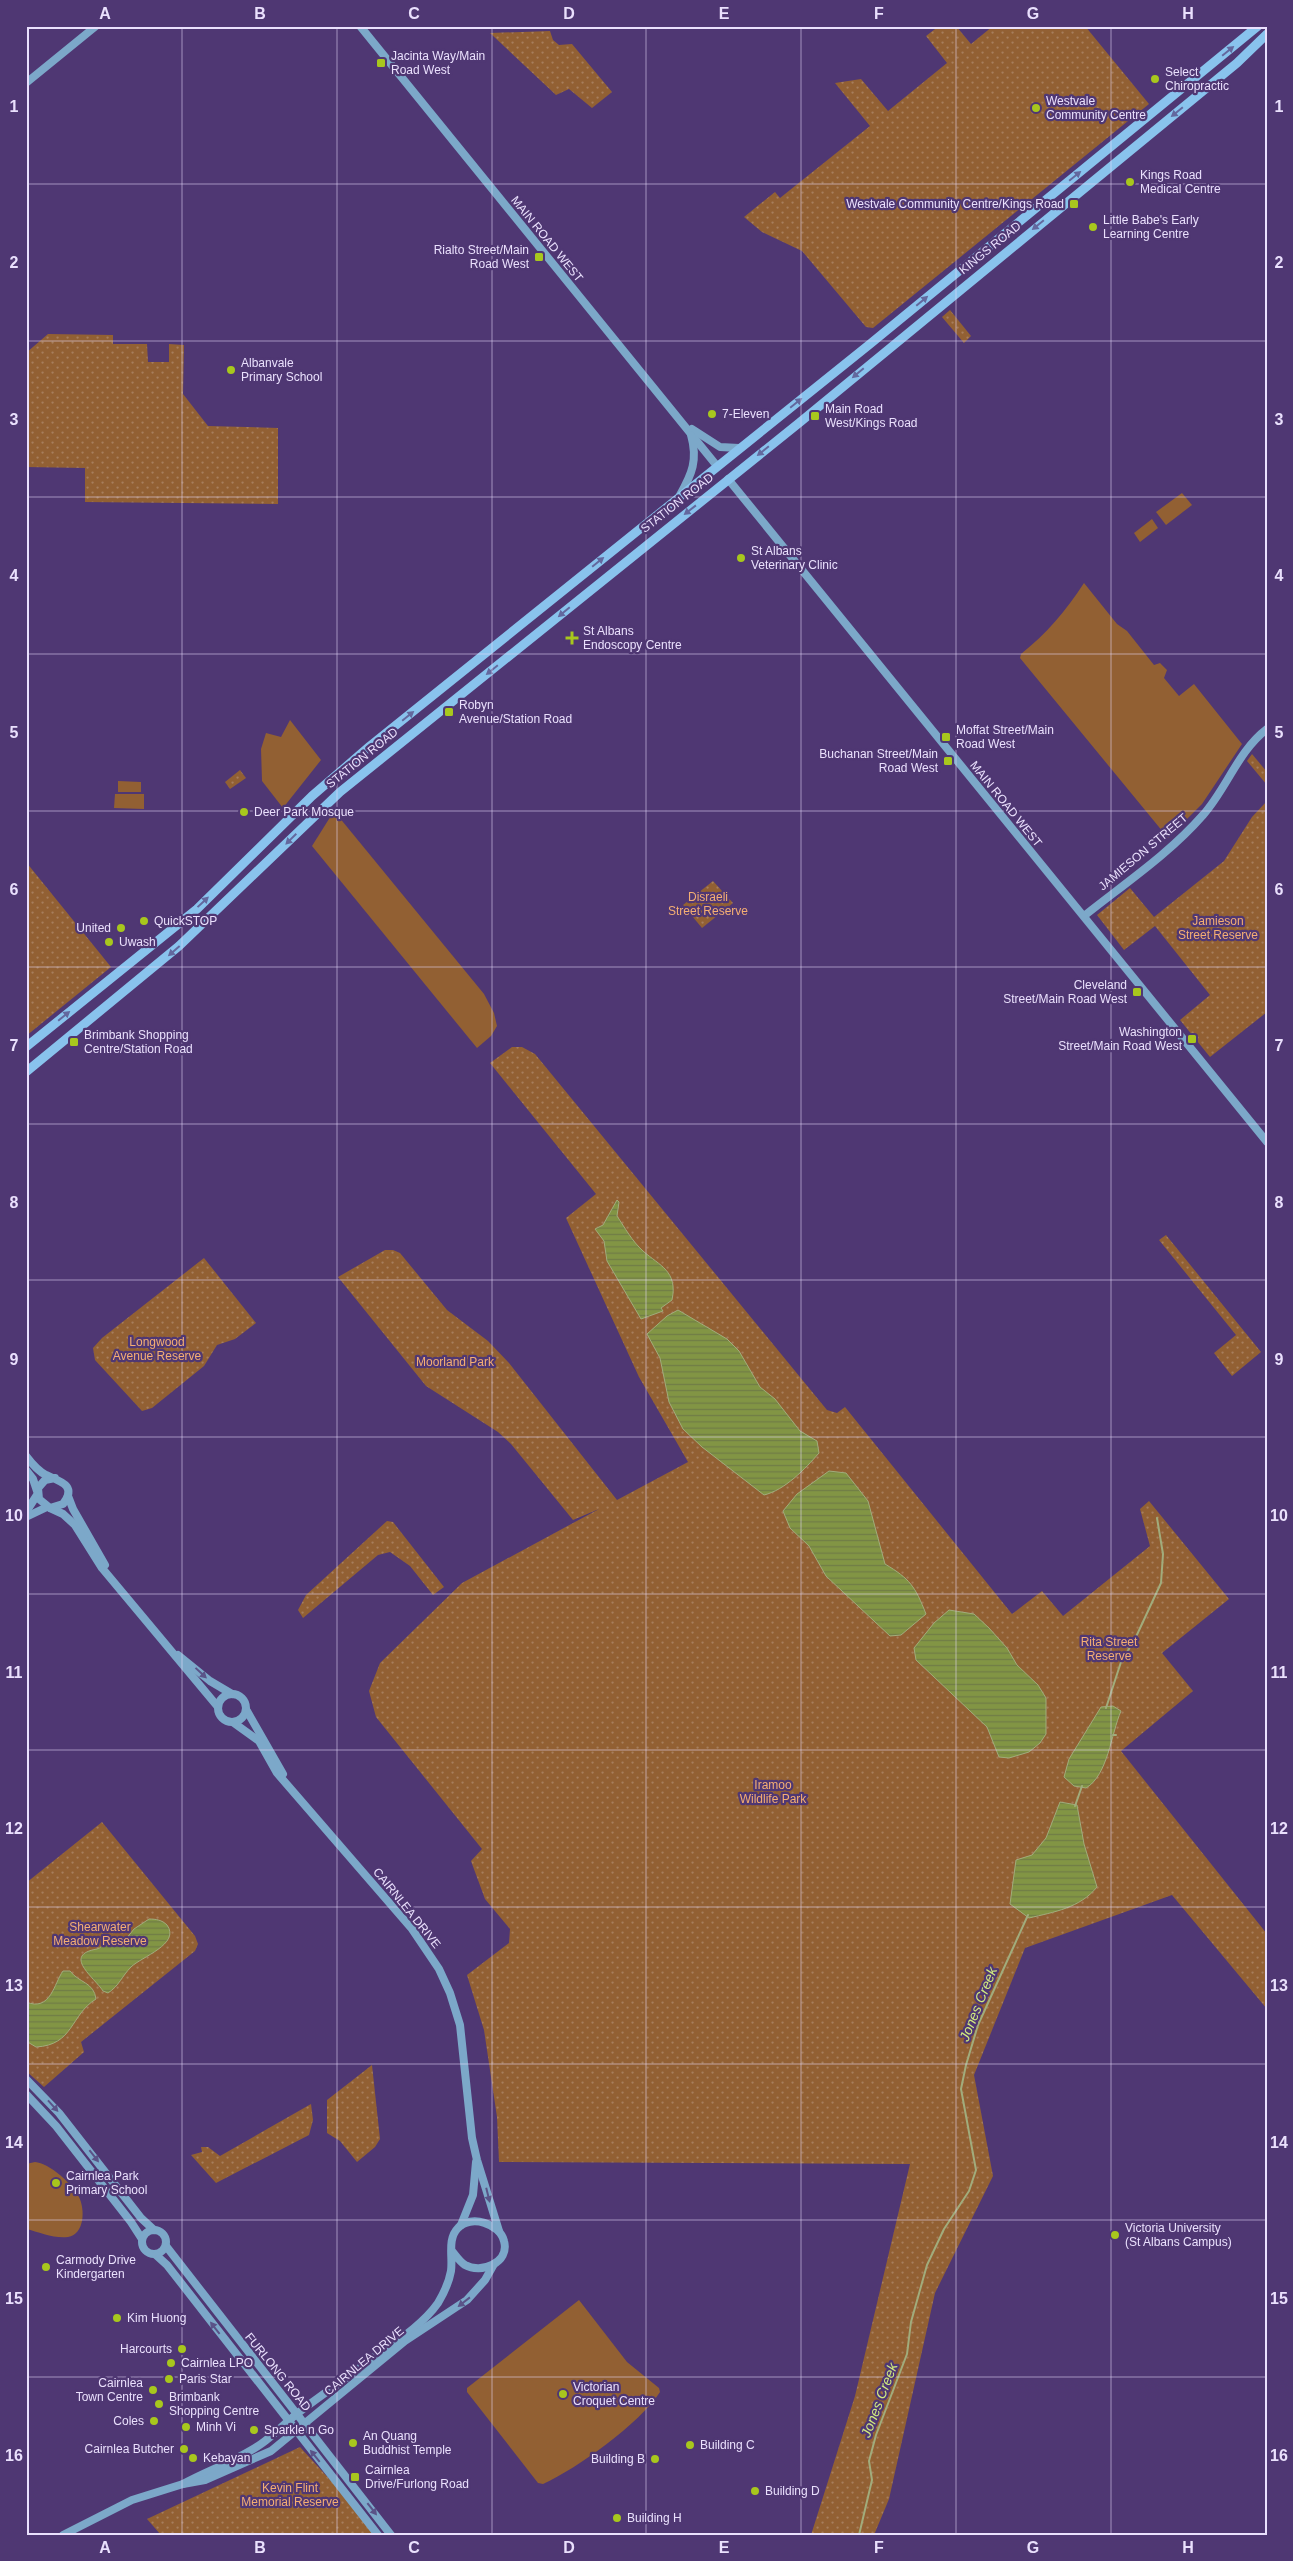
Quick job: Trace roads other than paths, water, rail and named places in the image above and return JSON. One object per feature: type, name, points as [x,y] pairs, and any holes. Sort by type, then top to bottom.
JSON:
[{"type":"main road","name":"KINGS ROAD","points":[[717,466],[870,344],[1258,26]]},
{"type":"main road","name":"KINGS ROAD","points":[[728,479],[1236,63],[1267,34]]},
{"type":"main road","points":[[1186,85],[1196,96]]},
{"type":"main road","points":[[1043,203],[1052,214]]},
{"type":"main road","points":[[870,344],[880,355]]},
{"type":"main road","points":[[717,466],[728,479]]},
{"type":"main road","name":"STATION ROAD","points":[[26,1047],[197,909],[319,789],[717,466]]},
{"type":"main road","name":"STATION ROAD","points":[[26,1072],[179,946],[338,794],[728,479]]},
{"type":"main road","points":[[519,625],[530,640]]},
{"type":"street","points":[[26,83],[96,26]]},
{"type":"street","name":"MAIN ROAD WEST","points":[[360,26],[717,466]]},
{"type":"street","points":[[680,420],[714,444],[726,448],[739,448]]},
{"type":"street","points":[[679,496],[694,466],[694,450],[690,433]]},
{"type":"street","name":"MAIN ROAD WEST","points":[[728,479],[1267,1142]]},
{"type":"street","name":"JAMIESON STREET","points":[[1084,916],[1176,842],[1196,822],[1220,793],[1247,748],[1267,729]]},
{"type":"street","points":[[26,1456],[41,1471],[65,1483],[73,1509],[113,1578]]},
{"type":"street","points":[[26,1470],[33,1479],[41,1503],[63,1514],[75,1525],[102,1568],[113,1578],[172,1651],[218,1707],[221,1717],[234,1722],[242,1719],[247,1711],[243,1698],[232,1694],[210,1680],[172,1651]]},
{"type":"street","points":[[26,1512],[37,1494],[41,1483],[50,1478],[55,1478]]},
{"type":"street","points":[[26,1517],[63,1504],[68,1496]]},
{"type":"street","points":[[218,1707],[221,1699],[232,1694]]},
{"type":"street","name":"CAIRNLEA DRIVE","points":[[247,1711],[287,1782]]},
{"type":"street","name":"CAIRNLEA DRIVE","points":[[234,1722],[258,1741],[271,1764],[412,1929],[440,1969],[460,2025],[477,2160],[499,2231]]},
{"type":"street","points":[[26,2079],[59,2113],[141,2218],[154,2230],[164,2234],[166,2246],[162,2252],[156,2255],[144,2250],[142,2239],[56,2126],[26,2094]]},
{"type":"street","name":"CAIRNLEA DRIVE","points":[[461,2225],[473,2195],[477,2160]]},
{"type":"street","points":[[477,2222],[499,2231],[504,2240],[504,2250],[494,2264],[480,2269],[473,2268],[458,2259],[452,2251],[452,2236],[461,2225],[477,2222]]},
{"type":"street","points":[[142,2239],[147,2232],[154,2230]]},
{"type":"street","name":"FURLONG ROAD","points":[[166,2246],[391,2535]]},
{"type":"street","name":"CAIRNLEA DRIVE","points":[[183,2484],[259,2445],[297,2413],[398,2340],[427,2316],[447,2286],[452,2251]]},
{"type":"street","name":"FURLONG ROAD","points":[[156,2255],[167,2265],[378,2535]]},
{"type":"street","name":"CAIRNLEA DRIVE","points":[[63,2535],[132,2500],[183,2484],[205,2480],[259,2458],[306,2424],[405,2341],[472,2296],[486,2280],[494,2264]]},
{"type":"street","points":[[203,2312],[206,2307],[205,2298]]},
{"type":"waterway","name":"Jones Creek","points":[[1106,1708],[1121,1662],[1135,1639],[1161,1583],[1163,1554],[1157,1518]]},
{"type":"waterway","name":"Jones Creek","points":[[1075,1806],[1082,1786]]},
{"type":"waterway","name":"Jones Creek","points":[[859,2535],[872,2480],[869,2461],[876,2435],[907,2354],[911,2322],[927,2265],[944,2229],[969,2191],[976,2170],[961,2089],[966,2065],[978,2025],[1028,1915]]},
{"type":"place","name":"Jacinta Way/Main Road West","points":[[381,63]]},
{"type":"place","name":"Select Chiropractic","points":[[1155,79]]},
{"type":"place","name":"Westvale Community Centre","points":[[1036,108]]},
{"type":"place","name":"Kings Road Medical Centre","points":[[1130,182]]},
{"type":"place","name":"Westvale Community Centre/Kings Road","points":[[1074,204]]},
{"type":"place","name":"Little Babe's Early Learning Centre","points":[[1093,227]]},
{"type":"place","name":"Rialto Street/Main Road West","points":[[539,257]]},
{"type":"place","name":"Albanvale Primary School","points":[[231,370]]},
{"type":"place","name":"7-Eleven","points":[[712,414]]},
{"type":"place","name":"Main Road West/Kings Road","points":[[815,416]]},
{"type":"place","name":"St Albans Veterinary Clinic","points":[[741,558]]},
{"type":"place","name":"St Albans Endoscopy Centre","points":[[572,638]]},
{"type":"place","name":"Robyn Avenue/Station Road","points":[[449,712]]},
{"type":"place","name":"Moffat Street/Main Road West","points":[[946,737]]},
{"type":"place","name":"Buchanan Street/Main Road West","points":[[948,761]]},
{"type":"place","name":"Deer Park Mosque","points":[[244,812]]},
{"type":"place","name":"QuickSTOP","points":[[144,921]]},
{"type":"place","name":"United","points":[[121,928]]},
{"type":"place","name":"Uwash","points":[[109,942]]},
{"type":"place","name":"Cleveland Street/Main Road West","points":[[1137,992]]},
{"type":"place","name":"Washington Street/Main Road West","points":[[1192,1039]]},
{"type":"place","name":"Brimbank Shopping Centre/Station Road","points":[[74,1042]]},
{"type":"place","name":"Cairnlea Park Primary School","points":[[56,2183]]},
{"type":"place","name":"Victoria University (St Albans Campus)","points":[[1115,2235]]},
{"type":"place","name":"Carmody Drive Kindergarten","points":[[46,2267]]},
{"type":"place","name":"Kim Huong","points":[[117,2318]]},
{"type":"place","name":"Harcourts","points":[[182,2349]]},
{"type":"place","name":"Cairnlea LPO","points":[[171,2363]]},
{"type":"place","name":"Paris Star","points":[[169,2379]]},
{"type":"place","name":"Cairnlea Town Centre","points":[[153,2390]]},
{"type":"place","name":"Victorian Croquet Centre","points":[[563,2394]]},
{"type":"place","name":"Brimbank Shopping Centre","points":[[159,2404]]},
{"type":"place","name":"Coles","points":[[154,2421]]},
{"type":"place","name":"Minh Vi","points":[[186,2427]]},
{"type":"place","name":"Sparkle n Go","points":[[254,2430]]},
{"type":"place","name":"An Quang Buddhist Temple","points":[[353,2443]]},
{"type":"place","name":"Building C","points":[[690,2445]]},
{"type":"place","name":"Cairnlea Butcher","points":[[184,2449]]},
{"type":"place","name":"Kebayan","points":[[193,2458]]},
{"type":"place","name":"Building B","points":[[655,2459]]},
{"type":"place","name":"Cairnlea Drive/Furlong Road","points":[[355,2477]]},
{"type":"place","name":"Building D","points":[[755,2491]]},
{"type":"place","name":"Building H","points":[[617,2518]]},
{"type":"park label","name":"Disraeli Street Reserve","points":[[708,904]]},
{"type":"park label","name":"Jamieson Street Reserve","points":[[1218,928]]},
{"type":"park label","name":"Longwood Avenue Reserve","points":[[157,1349]]},
{"type":"park label","name":"Moorland Park","points":[[455,1362]]},
{"type":"park label","name":"Rita Street Reserve","points":[[1109,1649]]},
{"type":"park label","name":"Iramoo Wildlife Park","points":[[773,1792]]},
{"type":"park label","name":"Shearwater Meadow Reserve","points":[[100,1934]]},
{"type":"park label","name":"Kevin Flint Memorial Reserve","points":[[290,2495]]}]
